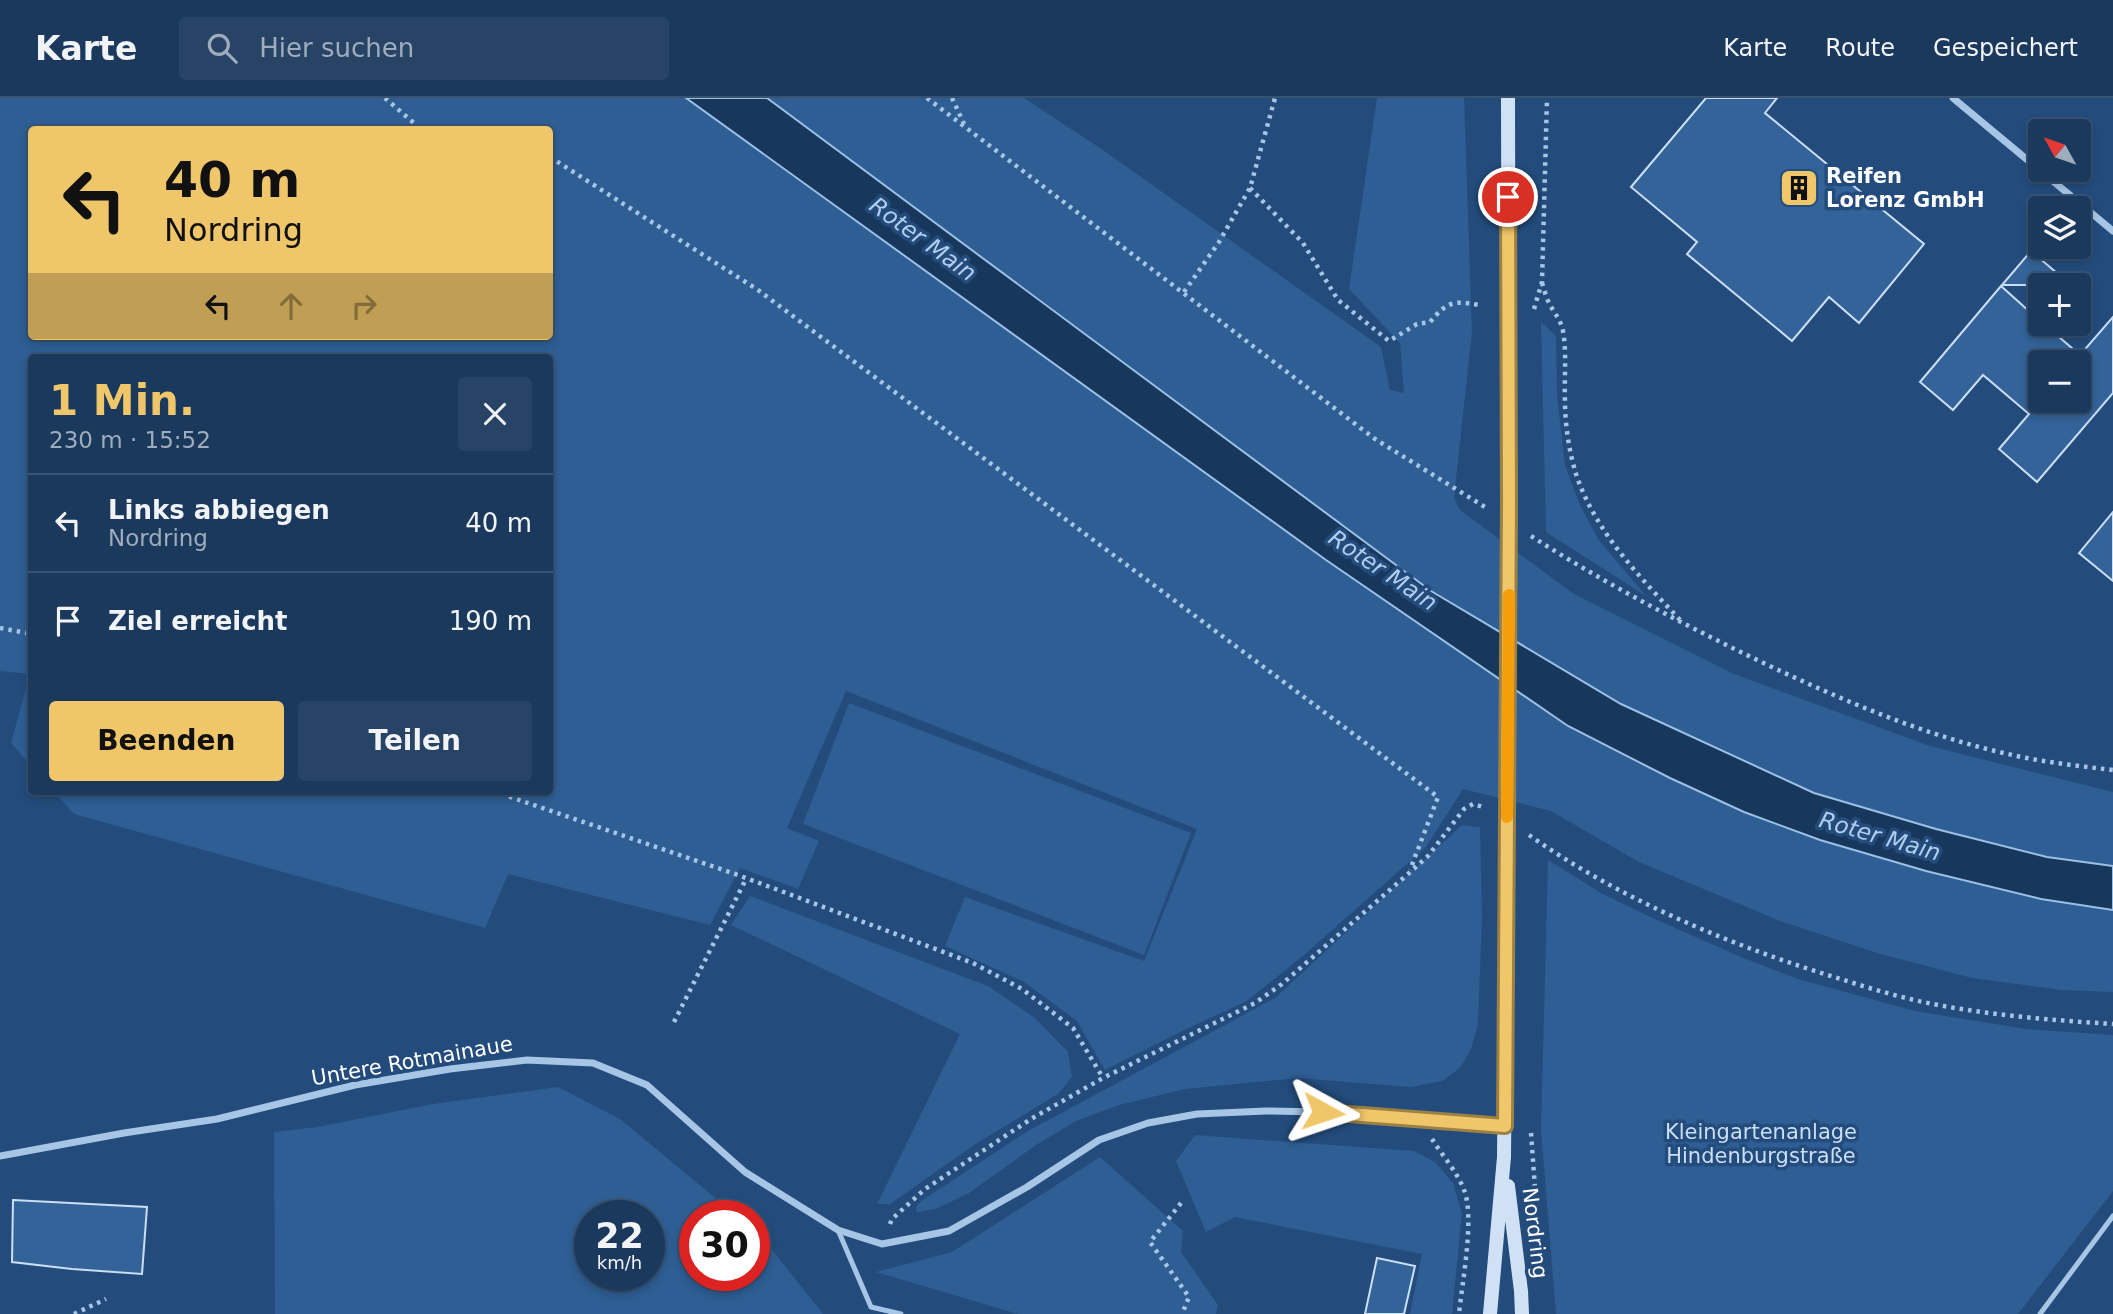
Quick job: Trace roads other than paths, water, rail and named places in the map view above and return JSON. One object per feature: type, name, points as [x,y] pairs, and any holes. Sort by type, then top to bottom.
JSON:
[{"type":"main road","name":"Nordring","points":[[1490,1314],[1505,1126],[1509,503],[1508,98]]},
{"type":"main road","name":"Nordring","points":[[1504,1157],[1522,1314]]},
{"type":"street","points":[[1953,98],[2113,231]]},
{"type":"street","name":"Untere Rotmainaue","points":[[0,1156],[217,1119],[355,1085],[450,1069],[527,1060],[593,1063],[647,1085],[745,1172],[838,1230],[882,1244],[949,1231],[1027,1187],[1099,1140],[1148,1123],[1197,1114],[1266,1111],[1323,1112],[1505,1126]]},
{"type":"lane","points":[[2040,1314],[2113,1216]]},
{"type":"lane","points":[[838,1230],[871,1307],[901,1314]]},
{"type":"water","name":"Roter Main","points":[[686,98],[767,98],[1431,591],[1621,704],[1814,793],[1936,829],[2047,857],[2113,866],[2113,910],[2041,899],[1926,871],[1820,840],[1744,812],[1568,726],[1326,560]]},
{"type":"place","name":"Reifen Lorenz GmbH","points":[[1799,188]]},
{"type":"park label","name":"Kleingartenanlage Hindenburgstraße","points":[[1761,1144]]}]
